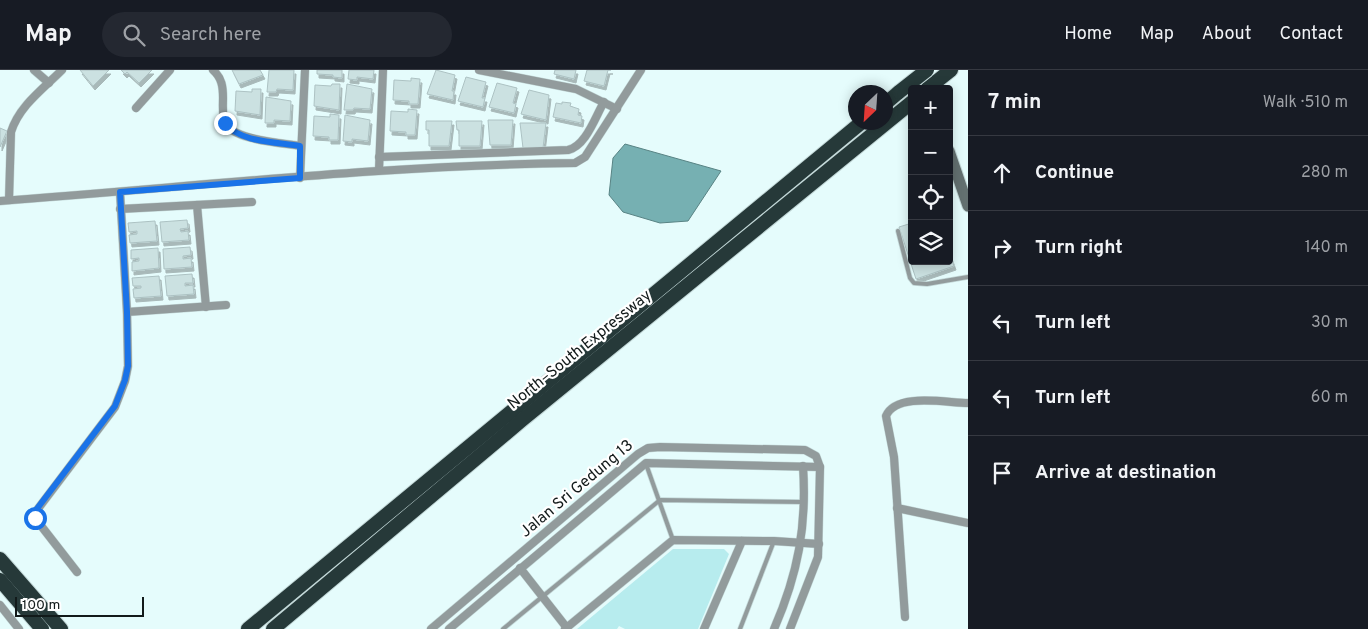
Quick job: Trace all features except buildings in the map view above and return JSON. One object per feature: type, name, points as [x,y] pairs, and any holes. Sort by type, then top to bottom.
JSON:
[{"type":"highway","points":[[893,97],[927,70]]},
{"type":"highway","points":[[932,85],[950,70]]},
{"type":"highway","name":"North–South Expressway","points":[[273,629],[530,414],[907,105]]},
{"type":"highway","name":"North–South Expressway","points":[[248,629],[852,130]]},
{"type":"highway","points":[[0,559],[61,629]]},
{"type":"highway","points":[[0,580],[42,629]]},
{"type":"main road","points":[[921,70],[926,85]]},
{"type":"main road","points":[[953,163],[968,206]]},
{"type":"street","points":[[34,70],[49,83]]},
{"type":"street","points":[[9,200],[11,132],[15,121],[20,112],[62,70]]},
{"type":"street","points":[[136,108],[170,70]]},
{"type":"street","points":[[213,70],[223,85],[223,114],[225,123],[230,130],[240,136],[300,146]]},
{"type":"street","points":[[300,178],[305,70]]},
{"type":"street","points":[[379,170],[384,70]]},
{"type":"street","points":[[479,70],[576,88],[617,108]]},
{"type":"street","points":[[0,201],[300,178],[379,170],[575,163],[585,157],[641,70]]},
{"type":"street","points":[[379,157],[574,148],[581,142],[604,102]]},
{"type":"street","points":[[0,186],[10,185]]},
{"type":"street","points":[[77,572],[35,518],[34,514],[115,406],[121,394],[128,366],[120,192]]},
{"type":"street","points":[[120,209],[252,202]]},
{"type":"street","points":[[197,206],[206,307]]},
{"type":"street","points":[[127,312],[226,305]]},
{"type":"street","points":[[905,617],[894,457],[886,418],[887,413],[894,407],[916,400],[968,403]]},
{"type":"street","name":"Jalan Sri Gedung 13","points":[[431,629],[638,454],[648,448],[805,450],[816,456],[820,467],[646,463],[449,629]]},
{"type":"street","points":[[774,629],[788,597],[802,543],[805,502],[803,466]]},
{"type":"street","points":[[790,629],[815,568],[819,544],[820,467]]},
{"type":"street","points":[[897,508],[968,523]]},
{"type":"street","points":[[520,568],[566,628],[673,540],[774,541],[819,544]]},
{"type":"street","points":[[704,629],[742,541]]},
{"type":"street","points":[[0,605],[19,629]]},
{"type":"lane","points":[[898,231],[910,278],[914,283],[927,284],[968,277]]},
{"type":"lane","points":[[646,463],[673,540]]},
{"type":"lane","points":[[503,629],[660,500],[805,502]]},
{"type":"lane","points":[[740,629],[774,541]]},
{"type":"shaded area","points":[[625,144],[721,171],[688,221],[660,223],[623,212],[609,195],[613,158]]},
{"type":"shaded area","points":[[673,549],[724,549],[729,554],[698,629],[625,629],[619,626],[617,629],[577,629]]},
{"type":"route","points":[[35,518],[36,510],[115,406],[125,380],[128,366],[127,312],[120,192],[300,178],[300,146],[240,136],[230,130],[225,123]]}]
